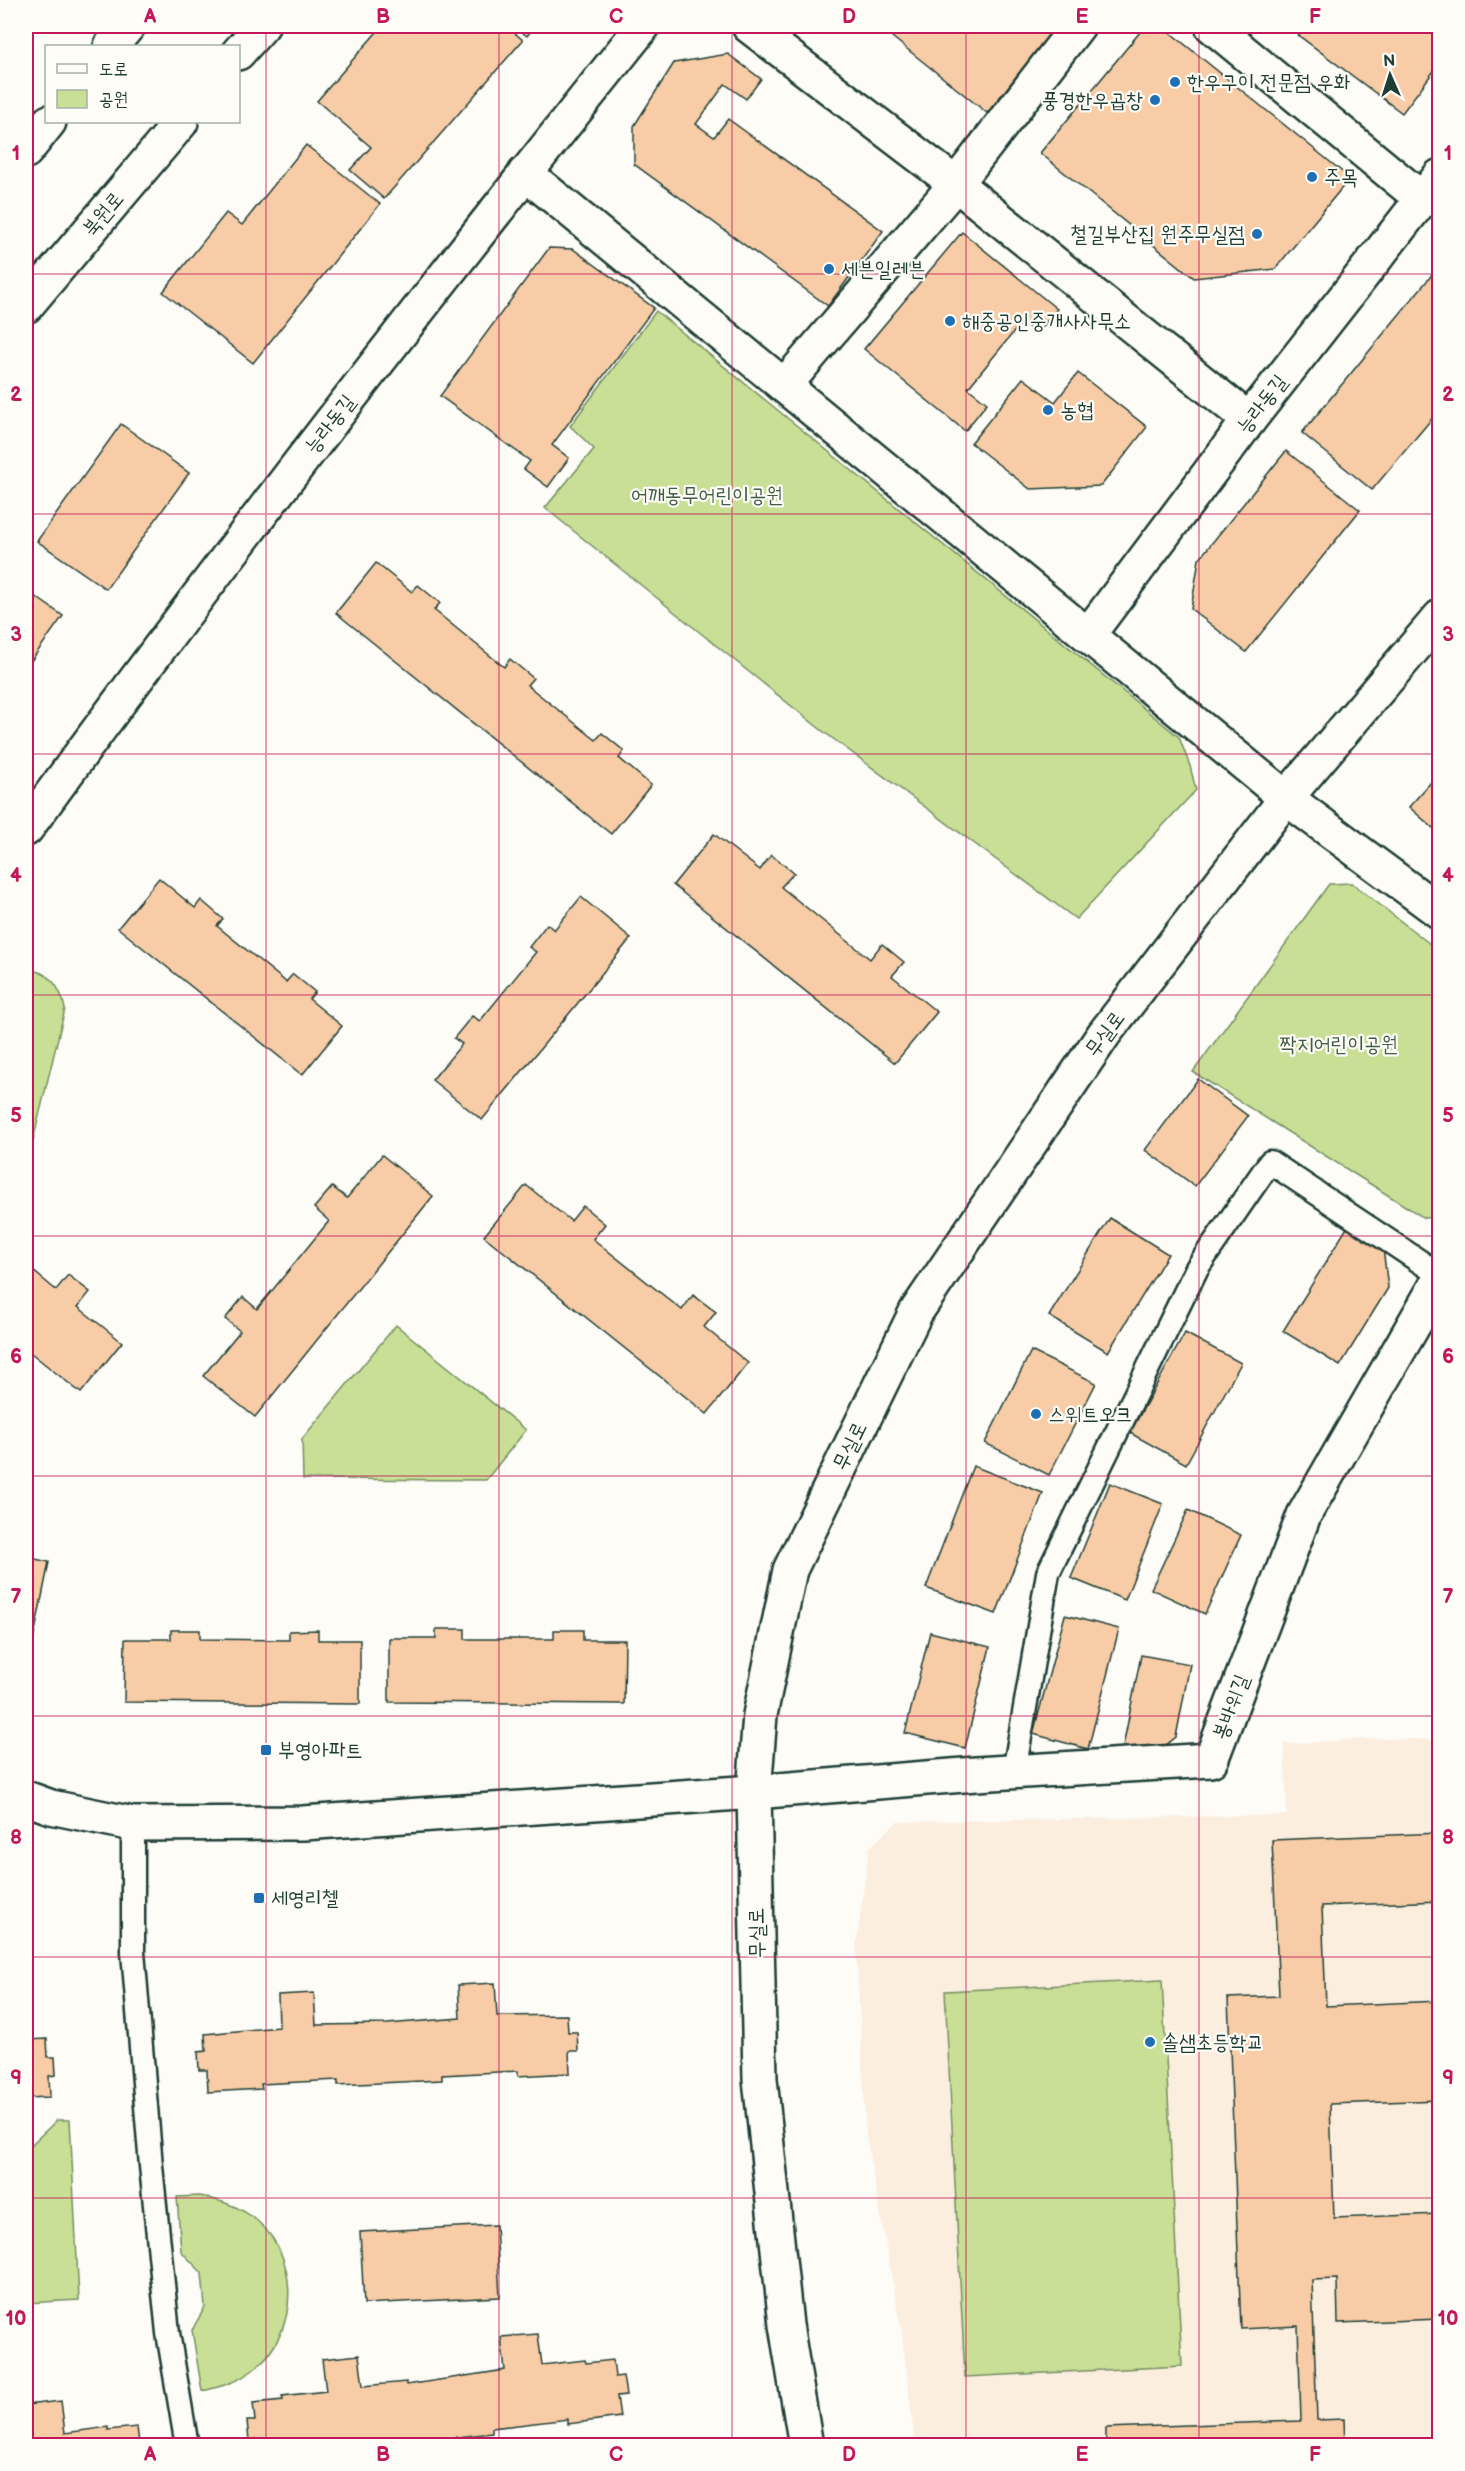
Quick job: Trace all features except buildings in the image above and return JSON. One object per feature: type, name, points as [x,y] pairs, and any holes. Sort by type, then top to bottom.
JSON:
[{"type":"street","points":[[112,45],[128,26]]},
{"type":"street","points":[[240,51],[262,26]]},
{"type":"street","name":"능라동길","points":[[26,829],[192,602],[525,173],[643,26]]},
{"type":"street","points":[[749,26],[956,184],[1249,420]]},
{"type":"street","points":[[784,386],[956,184],[1078,26]]},
{"type":"street","points":[[1212,26],[1431,187]]},
{"type":"street","points":[[26,150],[48,123]]},
{"type":"street","name":"북원로","points":[[26,306],[180,123]]},
{"type":"street","points":[[525,173],[1286,798],[1440,912]]},
{"type":"street","name":"능라동길","points":[[1088,635],[1249,420],[1431,187]]},
{"type":"street","name":"무실로","points":[[806,2445],[786,2325],[760,2079],[754,1792],[760,1715],[790,1570],[915,1312],[1104,1034],[1286,798],[1440,618]]},
{"type":"street","name":"봉바위길","points":[[26,1798],[51,1807],[133,1824],[303,1823],[1211,1760],[1304,1515],[1440,1277]]},
{"type":"lane","points":[[1014,1772],[1048,1573],[1197,1268],[1270,1162],[1440,1277]]},
{"type":"lane","points":[[133,1824],[133,1952],[150,2154],[168,2333],[187,2445]]},
{"type":"shaded area","name":"솔샘초등학교","points":[[1381,1738],[1439,1740],[1439,2445],[915,2445],[902,2333],[866,2137],[856,1946],[869,1848],[897,1822],[1287,1815],[1284,1744]]},
{"type":"green space","name":"어깨동무어린이공원","points":[[656,311],[1179,737],[1196,790],[1076,919],[820,729],[545,508],[594,449],[570,426]]},
{"type":"green space","name":"짝지어린이공원","points":[[1352,883],[1439,951],[1439,1217],[1424,1218],[1193,1072],[1329,884]]},
{"type":"green space","points":[[26,969],[41,973],[53,982],[65,1009],[31,1149],[26,1145]]},
{"type":"green space","points":[[396,1325],[526,1430],[486,1480],[303,1479],[302,1439]]},
{"type":"green space","points":[[1162,1980],[1182,2366],[965,2377],[945,1991]]},
{"type":"green space","points":[[57,2120],[70,2120],[79,2300],[26,2303],[26,2154],[33,2143]]},
{"type":"green space","points":[[200,2196],[237,2208],[248,2214],[265,2229],[278,2247],[286,2268],[289,2290],[287,2313],[280,2334],[269,2354],[241,2378],[202,2391],[192,2330],[205,2307],[202,2273],[181,2251],[177,2197]]},
{"type":"place","name":"한우구이 전문점 우화","points":[[1175,82]]},
{"type":"place","name":"풍경한우곱창","points":[[1155,100]]},
{"type":"place","name":"주목","points":[[1312,177]]},
{"type":"place","name":"철길부산집 원주무실점","points":[[1257,234]]},
{"type":"place","name":"세븐일레븐","points":[[829,269]]},
{"type":"place","name":"해중공인중개사사무소","points":[[950,321]]},
{"type":"place","name":"농협","points":[[1048,410]]},
{"type":"place","name":"스위트오크","points":[[1036,1414]]},
{"type":"place","name":"부영아파트","points":[[266,1750]]},
{"type":"place","name":"세영리첼","points":[[259,1898]]},
{"type":"place","name":"솔샘초등학교","points":[[1150,2042]]}]
